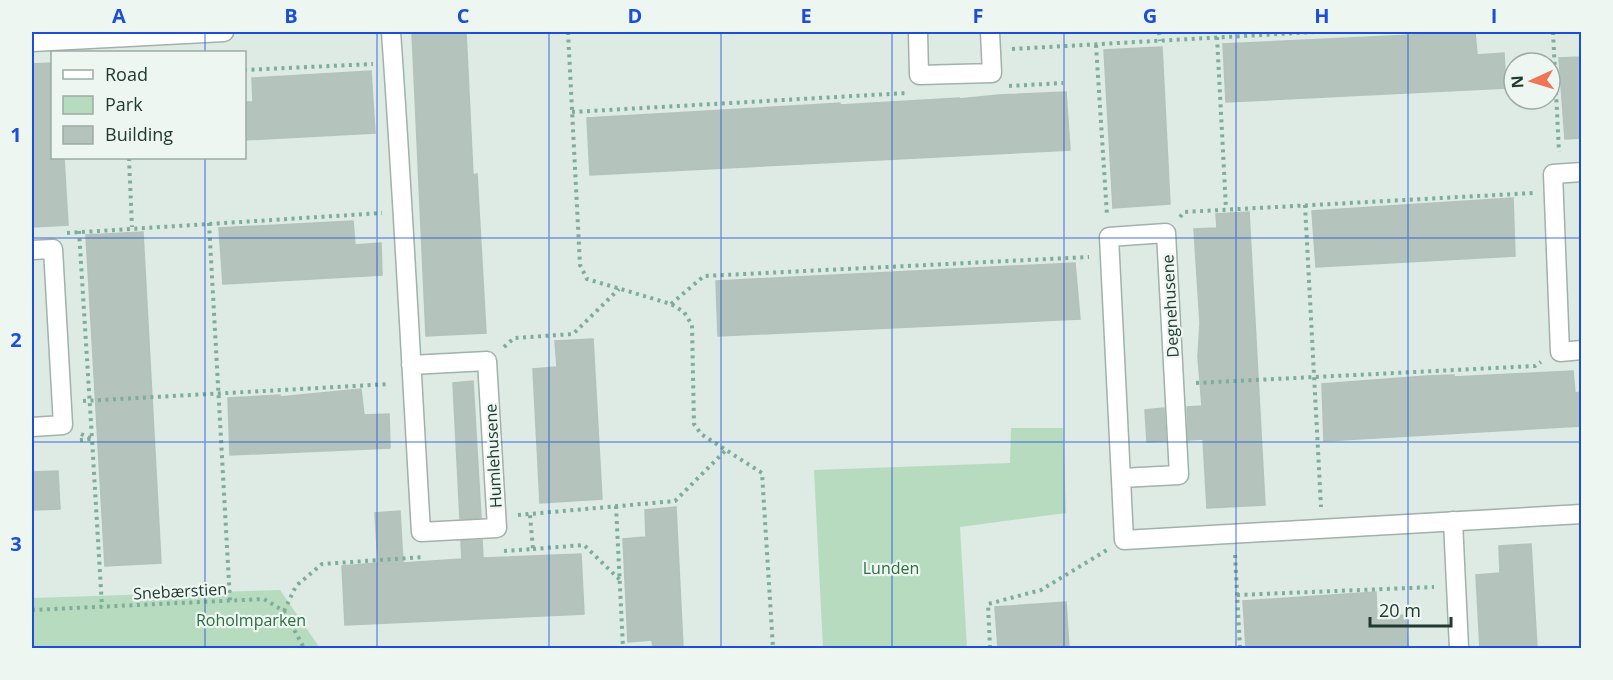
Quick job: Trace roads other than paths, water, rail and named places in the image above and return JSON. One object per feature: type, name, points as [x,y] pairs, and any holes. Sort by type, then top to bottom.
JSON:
[{"type":"street","points":[[32,42],[224,32]]},
{"type":"street","name":"Humlehusene","points":[[391,32],[411,374],[421,532],[497,528],[487,361],[411,374]]},
{"type":"street","points":[[918,32],[920,75],[992,73],[990,32]]},
{"type":"street","points":[[1581,172],[1553,174],[1560,352],[1581,350]]},
{"type":"street","name":"Degnehusene","points":[[1166,233],[1179,475],[1121,478],[1109,237],[1166,233]]},
{"type":"street","points":[[32,250],[53,249],[63,425],[32,428]]},
{"type":"street","points":[[1121,478],[1124,540],[1581,514]]},
{"type":"street","points":[[1453,521],[1459,648]]},
{"type":"park label","name":"Lunden","points":[[891,568]]},
{"type":"park label","name":"Roholmparken","points":[[251,620]]}]
